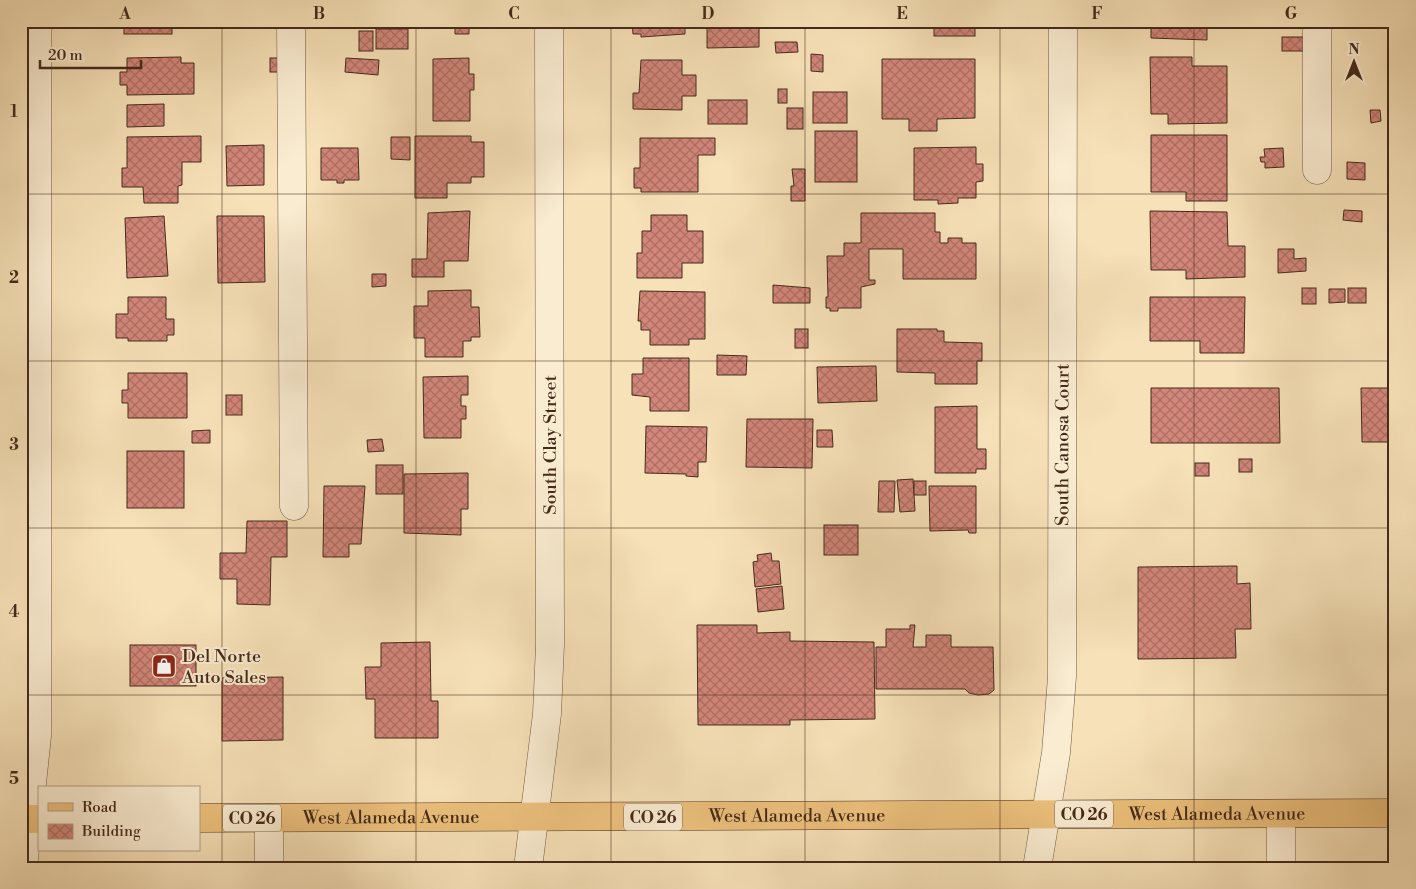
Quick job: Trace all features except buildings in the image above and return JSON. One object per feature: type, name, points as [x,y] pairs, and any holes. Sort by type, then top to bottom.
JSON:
[{"type":"main road","name":"West Alameda Avenue","points":[[200,818],[1395,813]]},
{"type":"street","points":[[22,868],[30,819],[37,736],[29,646],[37,21]]},
{"type":"street","points":[[291,21],[294,506]]},
{"type":"street","name":"South Clay Street","points":[[528,868],[547,714],[550,644],[549,21]]},
{"type":"street","name":"South Canosa Court","points":[[1037,868],[1056,753],[1062,677],[1063,21]]},
{"type":"street","points":[[1316,21],[1317,170]]},
{"type":"street","points":[[1281,814],[1281,868]]},
{"type":"street","points":[[269,818],[269,868]]},
{"type":"place","name":"Del Norte Auto Sales","points":[[164,666]]}]
